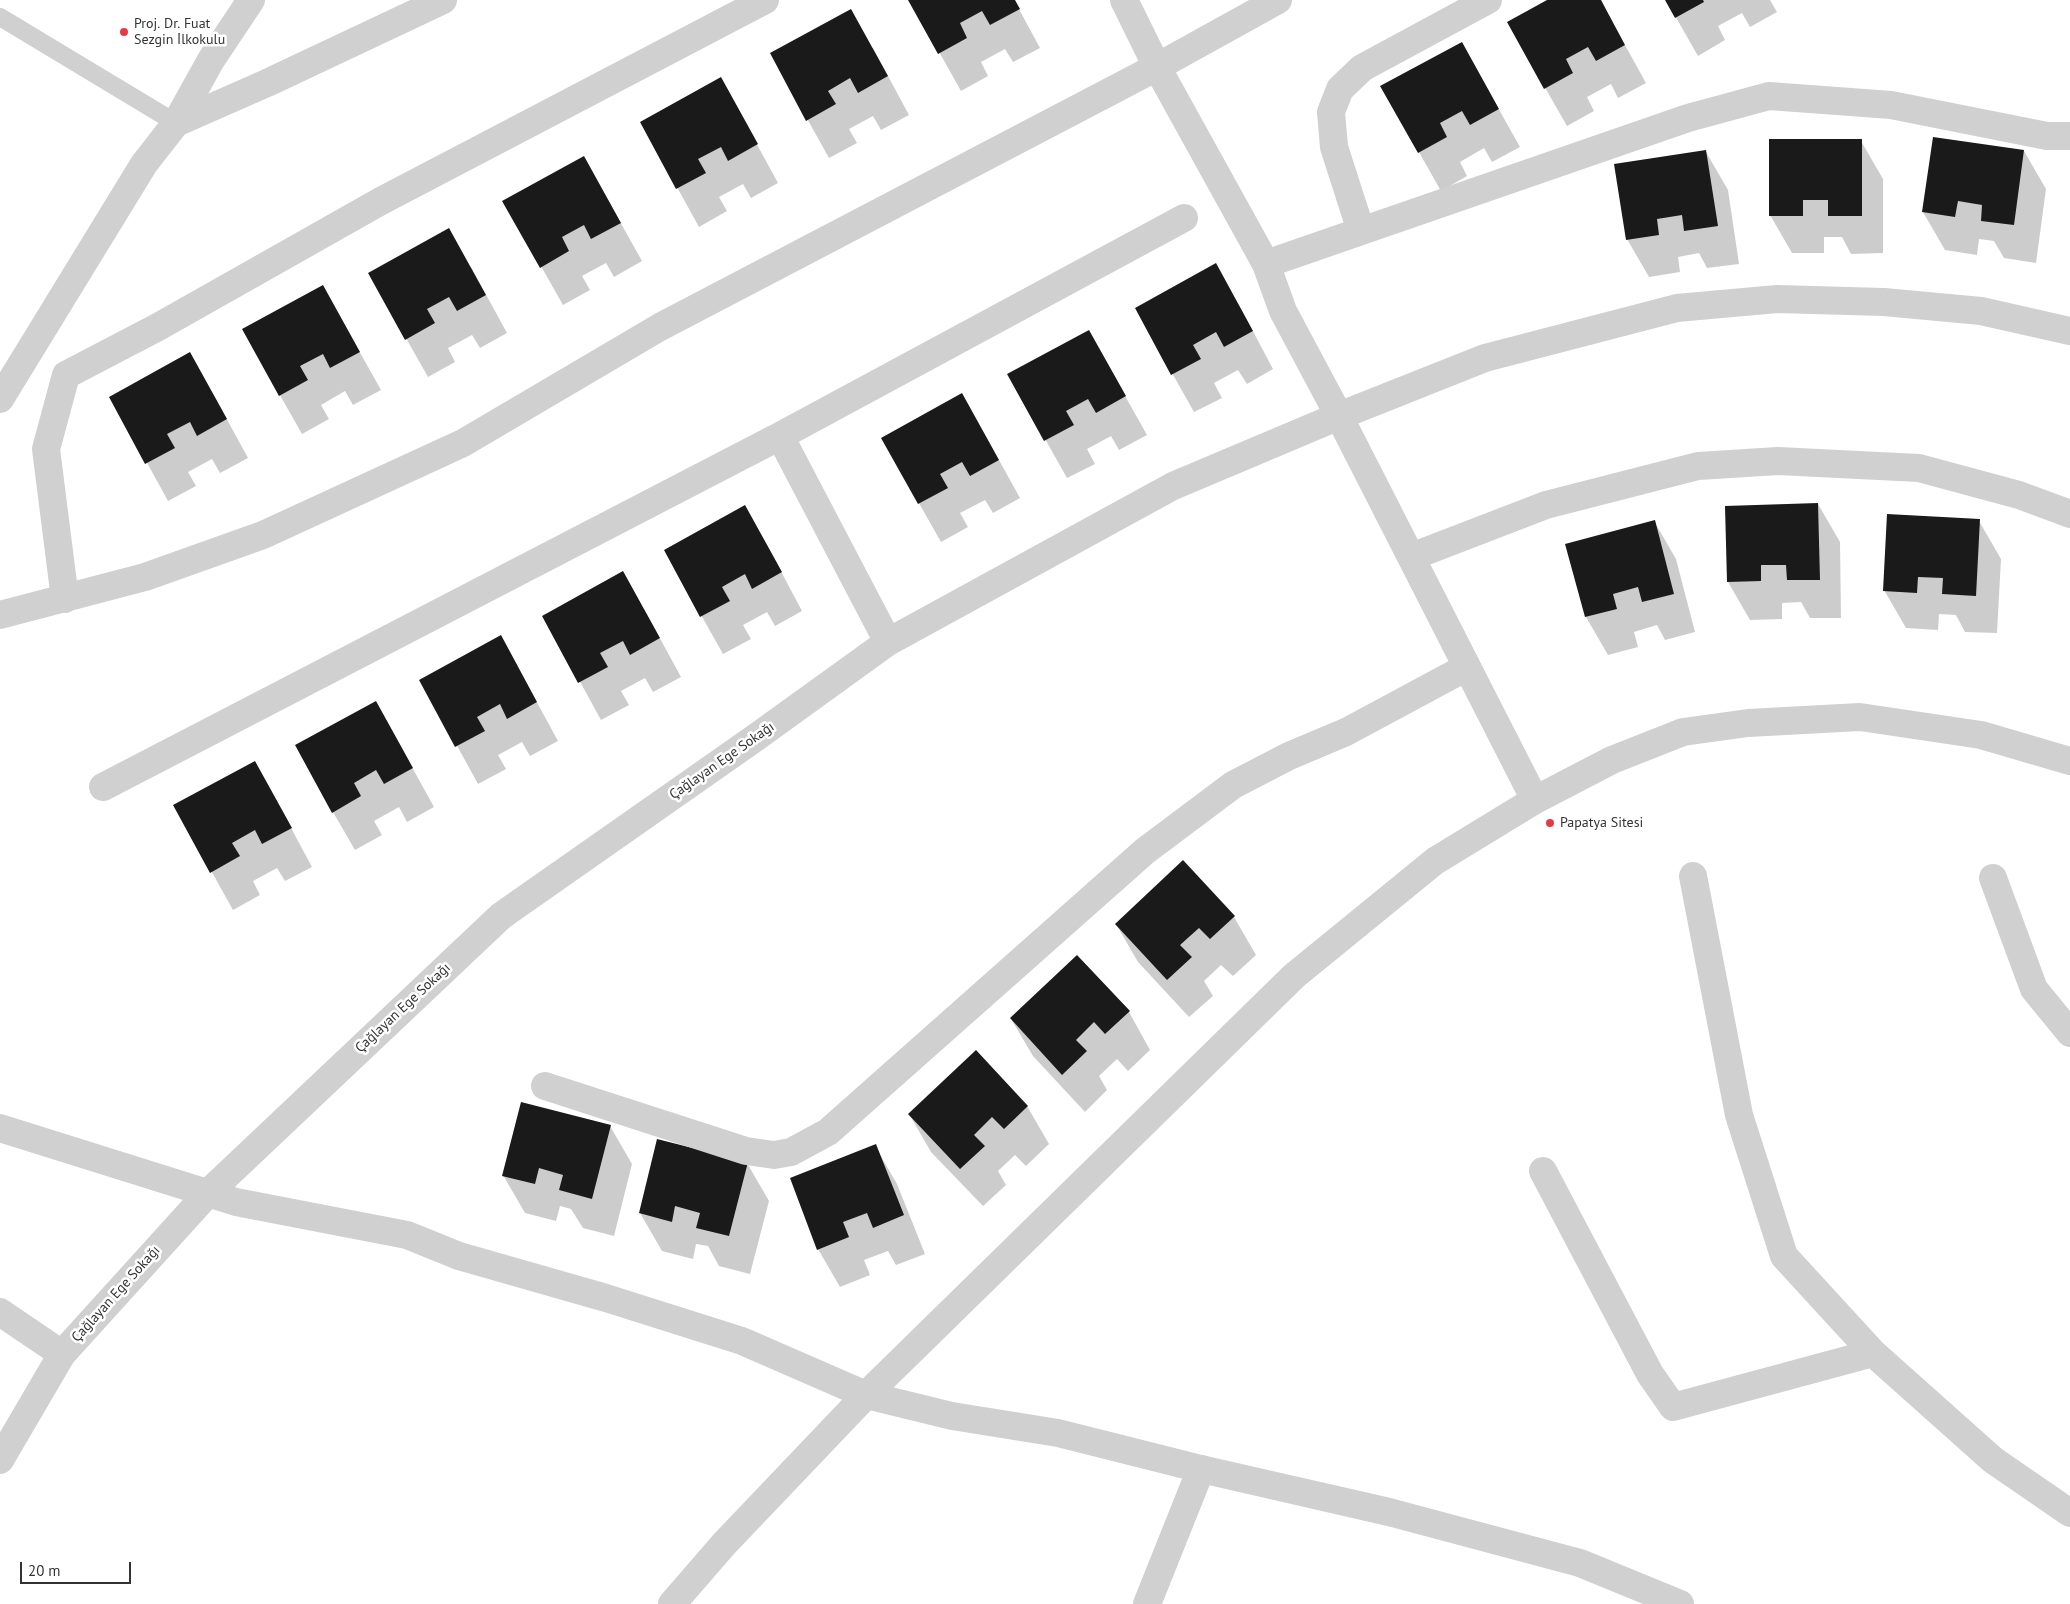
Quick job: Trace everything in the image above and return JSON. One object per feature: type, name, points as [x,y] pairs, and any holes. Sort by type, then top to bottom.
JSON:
[{"type":"street","points":[[0,399],[144,164],[176,124],[211,60],[251,0]]},
{"type":"street","points":[[176,124],[443,0]]},
{"type":"street","points":[[65,600],[46,449],[66,375],[158,327],[381,200],[765,0]]},
{"type":"street","points":[[1124,0],[1157,67],[1266,264],[1283,311],[1412,557],[1535,800]]},
{"type":"street","points":[[0,615],[65,600],[145,577],[263,535],[462,444],[660,327],[1157,67],[1278,0]]},
{"type":"street","points":[[1361,231],[1334,147],[1331,112],[1340,89],[1362,68],[1488,0]]},
{"type":"street","points":[[1266,264],[1688,118],[1769,96],[1891,105],[2047,136],[2070,136]]},
{"type":"street","points":[[103,787],[780,436],[1184,218]]},
{"type":"street","name":"Çağlayan Ege Sokağı","points":[[0,1460],[62,1354],[208,1193],[501,916],[747,744],[888,642],[1173,486],[1339,416],[1485,358],[1677,308],[1777,299],[1884,302],[1981,312],[2070,331]]},
{"type":"street","points":[[780,436],[888,642]]},
{"type":"street","points":[[1412,557],[1546,504],[1698,466],[1778,462],[1919,468],[2018,495],[2070,514]]},
{"type":"street","points":[[545,1086],[746,1151],[774,1155],[791,1152],[828,1132],[1145,851],[1233,786],[1289,756],[1346,732],[1467,667]]},
{"type":"street","points":[[672,1604],[724,1544],[866,1395],[1294,976],[1435,861],[1535,800],[1612,760],[1682,732],[1748,722],[1860,717],[1981,735],[2070,761]]},
{"type":"street","points":[[1693,876],[1739,1115],[1784,1256],[1873,1353],[1993,1460],[2070,1513]]},
{"type":"street","points":[[1993,878],[2034,989],[2070,1033]]},
{"type":"street","points":[[0,1128],[236,1202],[408,1235],[459,1256],[606,1298],[742,1340],[866,1395],[952,1416],[1058,1433],[1201,1469],[1389,1512],[1580,1563],[1680,1604]]},
{"type":"street","points":[[1543,1171],[1650,1374],[1673,1406],[1873,1353]]},
{"type":"street","points":[[0,1312],[62,1354]]},
{"type":"street","points":[[1147,1604],[1201,1469]]},
{"type":"lane","points":[[0,18],[176,124]]},
{"type":"building","points":[[908,0],[1015,0],[1020,9],[990,25],[982,11],[960,23],[967,38],[938,54]]},
{"type":"building","points":[[1547,0],[1601,0],[1625,45],[1596,61],[1588,47],[1566,59],[1573,73],[1544,89],[1507,22]]},
{"type":"building","points":[[1665,0],[1703,0],[1704,2],[1675,18]]},
{"type":"building","points":[[851,9],[888,76],[858,93],[850,78],[828,91],[836,104],[806,121],[770,53]]},
{"type":"building","points":[[1462,42],[1499,109],[1470,125],[1462,111],[1440,123],[1447,137],[1418,153],[1380,86]]},
{"type":"building","points":[[721,77],[758,144],[728,161],[721,147],[698,159],[706,173],[676,189],[640,122]]},
{"type":"building","points":[[1933,137],[2024,150],[2014,225],[1981,221],[1982,205],[1958,201],[1955,217],[1922,212]]},
{"type":"building","points":[[1769,139],[1862,139],[1862,216],[1828,216],[1828,200],[1803,200],[1803,216],[1769,216]]},
{"type":"building","points":[[1706,150],[1718,226],[1684,231],[1682,215],[1657,219],[1659,235],[1626,240],[1614,164]]},
{"type":"building","points":[[584,156],[621,223],[591,239],[584,225],[562,237],[569,251],[540,268],[502,201]]},
{"type":"building","points":[[449,228],[486,295],[457,311],[449,297],[427,309],[435,323],[405,340],[368,273]]},
{"type":"building","points":[[1216,263],[1253,331],[1224,347],[1216,332],[1193,345],[1201,359],[1171,375],[1135,308]]},
{"type":"building","points":[[323,285],[360,352],[330,368],[323,354],[300,366],[308,380],[279,396],[242,329]]},
{"type":"building","points":[[1089,330],[1126,396],[1096,413],[1088,399],[1066,411],[1074,425],[1044,441],[1007,374]]},
{"type":"building","points":[[190,352],[227,419],[197,436],[190,422],[167,434],[175,448],[145,464],[109,397]]},
{"type":"building","points":[[962,393],[999,460],[970,476],[962,462],[940,474],[948,488],[918,504],[881,438]]},
{"type":"building","points":[[1818,503],[1820,580],[1787,580],[1786,565],[1761,565],[1761,581],[1727,582],[1725,506]]},
{"type":"building","points":[[745,505],[782,572],[752,589],[745,574],[722,587],[730,601],[700,617],[664,550]]},
{"type":"building","points":[[1887,514],[1980,519],[1976,596],[1942,594],[1943,578],[1918,577],[1917,593],[1883,591]]},
{"type":"building","points":[[1655,520],[1674,594],[1642,602],[1638,587],[1613,594],[1617,609],[1585,617],[1565,544]]},
{"type":"building","points":[[623,571],[660,638],[630,655],[623,641],[600,653],[608,667],[578,683],[542,616]]},
{"type":"building","points":[[501,635],[537,702],[507,719],[500,704],[477,717],[485,731],[455,747],[419,680]]},
{"type":"building","points":[[376,701],[413,768],[384,784],[376,770],[354,783],[361,796],[332,813],[295,745]]},
{"type":"building","points":[[255,761],[292,828],[262,844],[255,830],[232,843],[240,856],[210,873],[173,805]]},
{"type":"building","points":[[1183,860],[1235,916],[1210,939],[1199,928],[1180,945],[1192,957],[1167,980],[1115,924]]},
{"type":"building","points":[[1077,955],[1130,1011],[1105,1034],[1094,1022],[1076,1040],[1087,1051],[1062,1075],[1010,1018]]},
{"type":"building","points":[[976,1050],[1028,1106],[1004,1129],[992,1117],[974,1135],[985,1146],[960,1169],[908,1114]]},
{"type":"building","points":[[521,1102],[611,1125],[592,1199],[559,1190],[563,1175],[539,1168],[535,1184],[502,1176]]},
{"type":"building","points":[[657,1139],[748,1162],[729,1236],[696,1228],[700,1213],[675,1206],[672,1222],[639,1213]]},
{"type":"building","points":[[876,1144],[904,1215],[873,1228],[867,1213],[843,1222],[849,1237],[817,1250],[790,1178]]},
{"type":"place","name":"Proj. Dr. Fuat Sezgin İlkokulu","points":[[124,32]]},
{"type":"place","name":"Papatya Sitesi","points":[[1550,823]]}]
